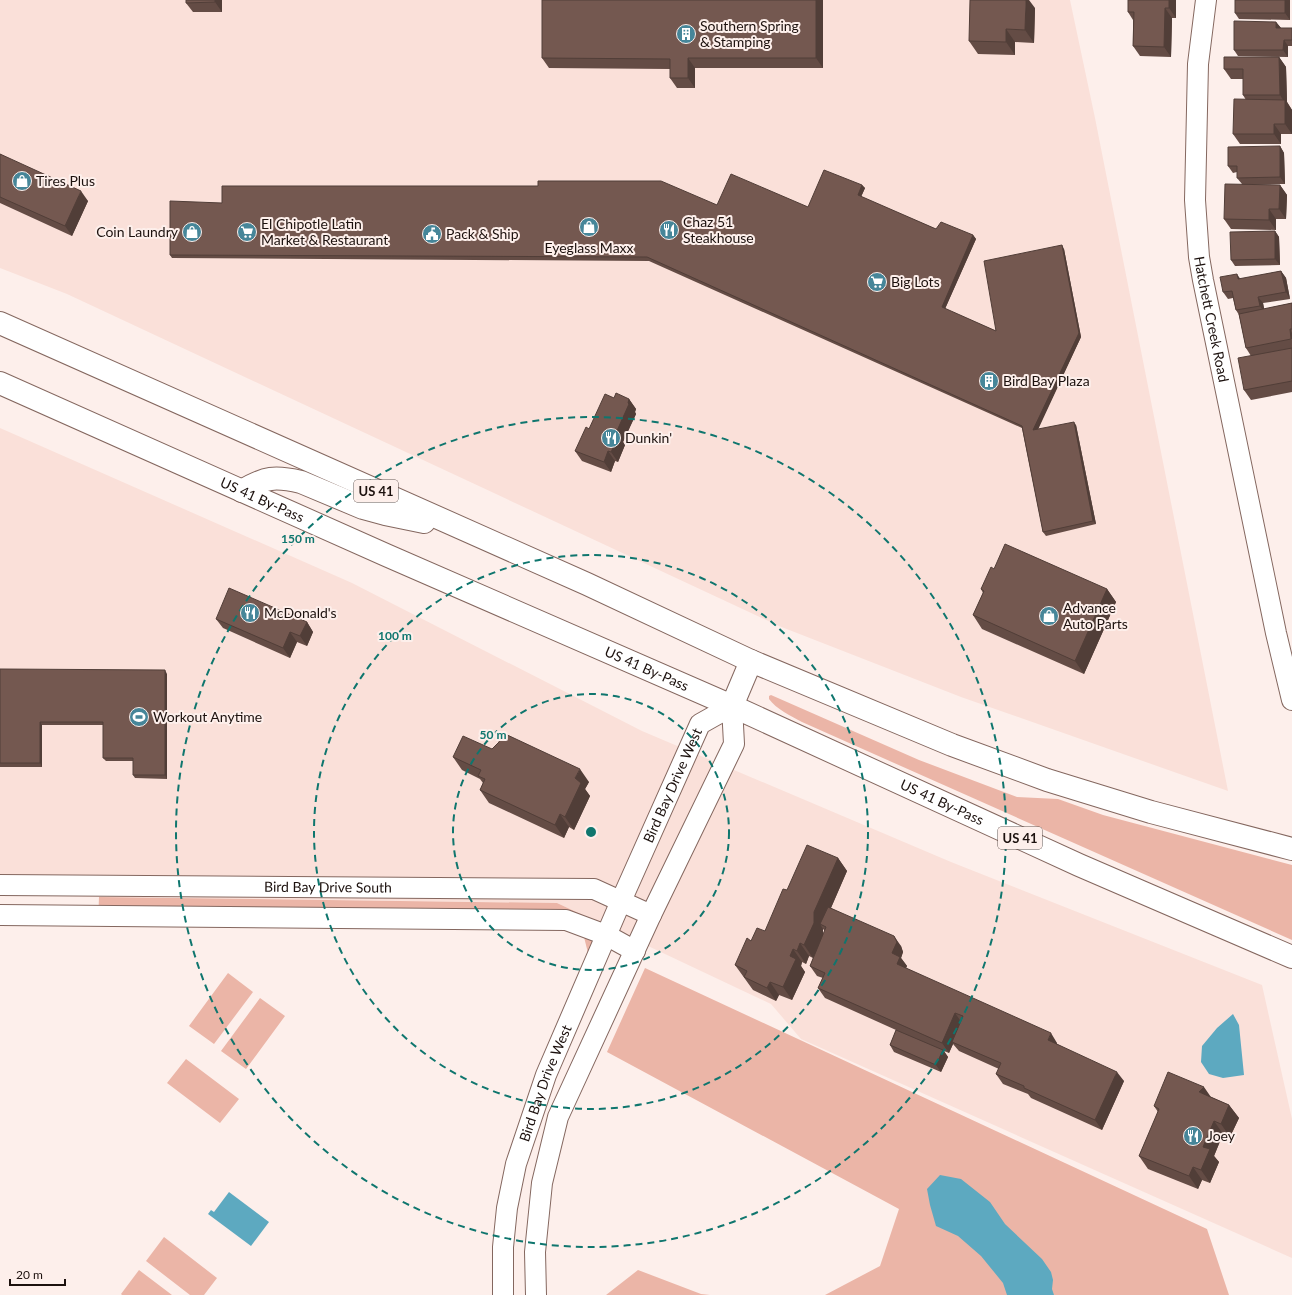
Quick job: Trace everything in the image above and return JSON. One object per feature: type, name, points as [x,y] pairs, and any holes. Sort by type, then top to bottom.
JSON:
[{"type":"main road","name":"US 41","points":[[0,323],[580,581],[751,661],[952,745],[1047,780],[1151,812],[1292,849]]},
{"type":"main road","name":"US 41 By-Pass","points":[[0,383],[732,706],[1072,861],[1292,956]]},
{"type":"main road","points":[[242,491],[256,483],[270,478],[291,480],[301,482],[363,508],[409,519],[457,527]]},
{"type":"main road","points":[[732,706],[751,661]]},
{"type":"main road","points":[[1267,843],[1292,844]]},
{"type":"street","name":"Hatchett Creek Road","points":[[1206,0],[1198,64],[1195,200],[1199,257],[1284,633],[1292,700]]},
{"type":"street","name":"Bird Bay Drive West","points":[[503,1295],[503,1247],[506,1216],[516,1164],[546,1075],[621,900],[700,724],[732,706],[734,744],[651,915],[558,1117],[542,1183],[536,1252],[536,1295]]},
{"type":"street","name":"Bird Bay Drive South","points":[[0,885],[594,889],[651,915]]},
{"type":"street","points":[[0,915],[566,920],[606,935],[635,951]]},
{"type":"shaded area","points":[[0,0],[1070,0],[1095,118],[1228,791],[961,697],[779,626],[67,294],[0,268]]},
{"type":"shaded area","points":[[0,428],[352,583],[642,731],[951,862],[1262,985],[1292,1119],[1292,1258],[801,1039],[771,1004],[557,903],[0,895]]},
{"type":"shaded area","points":[[771,695],[919,760],[1017,797],[1058,799],[1103,815],[1292,865],[1292,940],[802,722],[772,703],[769,699],[769,696]]},
{"type":"shaded area","points":[[99,897],[557,903],[619,932],[590,961],[584,937],[558,925],[98,924]]},
{"type":"shaded area","points":[[645,968],[1207,1229],[1229,1295],[825,1295],[880,1266],[899,1209],[607,1052]]},
{"type":"shaded area","points":[[228,973],[253,992],[214,1044],[189,1026]]},
{"type":"shaded area","points":[[260,998],[285,1016],[246,1069],[221,1051]]},
{"type":"shaded area","points":[[186,1059],[239,1099],[220,1123],[167,1083]]},
{"type":"shaded area","points":[[164,1237],[217,1278],[204,1295],[190,1295],[146,1261]]},
{"type":"shaded area","points":[[139,1270],[172,1295],[122,1295],[121,1294]]},
{"type":"shaded area","points":[[638,1270],[701,1294],[710,1295],[606,1295]]},
{"type":"water","points":[[1233,1014],[1239,1025],[1244,1075],[1223,1078],[1209,1074],[1201,1062],[1202,1046],[1217,1028]]},
{"type":"water","points":[[940,1175],[961,1179],[990,1202],[1005,1224],[1042,1259],[1051,1272],[1053,1280],[1052,1289],[1054,1295],[1007,1295],[1003,1283],[981,1256],[958,1236],[936,1226],[927,1189]]},
{"type":"water","points":[[229,1192],[269,1222],[251,1246],[208,1214],[211,1210],[214,1212]]},
{"type":"building","points":[[186,0],[215,0],[215,2],[186,3]]},
{"type":"building","name":"Southern Spring & Stamping","points":[[542,0],[816,0],[816,58],[688,58],[688,78],[670,78],[670,59],[542,58]]},
{"type":"building","points":[[970,0],[1026,0],[1025,30],[1006,29],[1006,42],[969,41]]},
{"type":"building","points":[[1128,0],[1169,0],[1169,8],[1165,8],[1164,47],[1133,46],[1134,12],[1128,12]]},
{"type":"building","points":[[1235,0],[1285,0],[1285,13],[1235,13]]},
{"type":"building","points":[[1234,21],[1276,22],[1276,28],[1292,28],[1292,40],[1284,40],[1283,50],[1234,50]]},
{"type":"building","points":[[1224,57],[1279,57],[1280,95],[1243,95],[1243,69],[1224,69]]},
{"type":"building","points":[[1234,99],[1285,100],[1285,124],[1274,124],[1274,134],[1233,134]]},
{"type":"building","points":[[1280,146],[1280,177],[1237,178],[1237,166],[1228,166],[1228,147]]},
{"type":"building","name":"Tires Plus","points":[[0,154],[81,191],[65,226],[0,197]]},
{"type":"building","name":"Bird Bay Plaza","points":[[824,170],[862,185],[858,195],[936,229],[941,222],[973,235],[942,307],[996,331],[984,261],[1062,245],[1079,333],[1033,430],[1074,422],[1093,521],[1043,532],[1022,426],[647,257],[170,255],[170,201],[222,203],[222,186],[538,186],[538,181],[661,181],[717,205],[731,174],[808,207]]},
{"type":"building","points":[[1225,184],[1280,185],[1279,209],[1269,209],[1269,220],[1224,219]]},
{"type":"building","points":[[1275,231],[1275,259],[1231,260],[1230,232]]},
{"type":"building","points":[[1281,271],[1286,292],[1258,297],[1260,306],[1236,310],[1232,291],[1223,292],[1220,277],[1237,274],[1238,279]]},
{"type":"building","points":[[1292,303],[1292,329],[1290,329],[1291,339],[1246,348],[1239,314]]},
{"type":"building","points":[[1292,348],[1292,381],[1244,390],[1238,358]]},
{"type":"building","points":[[616,393],[629,399],[629,404],[616,433],[619,436],[611,452],[608,451],[604,462],[575,451],[586,427],[589,429],[605,394],[614,398]]},
{"type":"building","name":"Advance Auto Parts","points":[[1005,544],[1107,589],[1075,661],[973,615],[984,591],[981,589],[991,567],[994,569]]},
{"type":"building","name":"McDonald's","points":[[229,588],[307,622],[300,636],[290,632],[283,648],[216,619]]},
{"type":"building","points":[[0,669],[165,670],[165,775],[133,775],[133,758],[103,758],[103,722],[40,722],[40,763],[0,763]]},
{"type":"building","points":[[503,733],[580,769],[575,778],[581,783],[565,817],[560,814],[555,825],[480,790],[485,779],[478,776],[481,770],[453,757],[463,736],[492,749],[499,742]]},
{"type":"building","points":[[807,845],[838,858],[814,912],[814,923],[804,945],[800,943],[797,951],[793,949],[790,956],[796,959],[783,987],[770,982],[767,988],[744,977],[747,971],[735,965],[747,938],[751,941],[757,928],[765,931],[783,889],[787,890]]},
{"type":"building","points":[[828,907],[894,936],[897,942],[892,953],[900,957],[897,964],[1051,1033],[1048,1040],[1117,1072],[1095,1120],[996,1074],[1001,1063],[952,1042],[963,1016],[955,1013],[942,1043],[818,988],[825,973],[810,966],[826,927],[820,924]]},
{"type":"building","points":[[896,1030],[943,1050],[936,1065],[890,1045]]},
{"type":"building","name":"Joey","points":[[1168,1072],[1204,1087],[1199,1092],[1229,1105],[1221,1124],[1214,1121],[1203,1147],[1210,1149],[1201,1170],[1193,1167],[1189,1176],[1139,1156],[1159,1109],[1154,1106]]},
{"type":"place","name":"Southern Spring & Stamping","points":[[686,34]]},
{"type":"place","name":"Tires Plus","points":[[22,181]]},
{"type":"place","name":"Eyeglass Maxx","points":[[589,227]]},
{"type":"place","name":"Chaz 51 Steakhouse","points":[[669,230]]},
{"type":"place","name":"Coin Laundry","points":[[192,232]]},
{"type":"place","name":"El Chipotle Latin Market & Restaurant","points":[[247,232]]},
{"type":"place","name":"Pack & Ship","points":[[432,234]]},
{"type":"place","name":"Big Lots","points":[[877,282]]},
{"type":"place","name":"Bird Bay Plaza","points":[[989,381]]},
{"type":"place","name":"Dunkin'","points":[[611,438]]},
{"type":"place","name":"McDonald's","points":[[250,613]]},
{"type":"place","name":"Advance Auto Parts","points":[[1049,616]]},
{"type":"place","name":"Workout Anytime","points":[[139,717]]},
{"type":"place","name":"Joey","points":[[1193,1136]]}]
